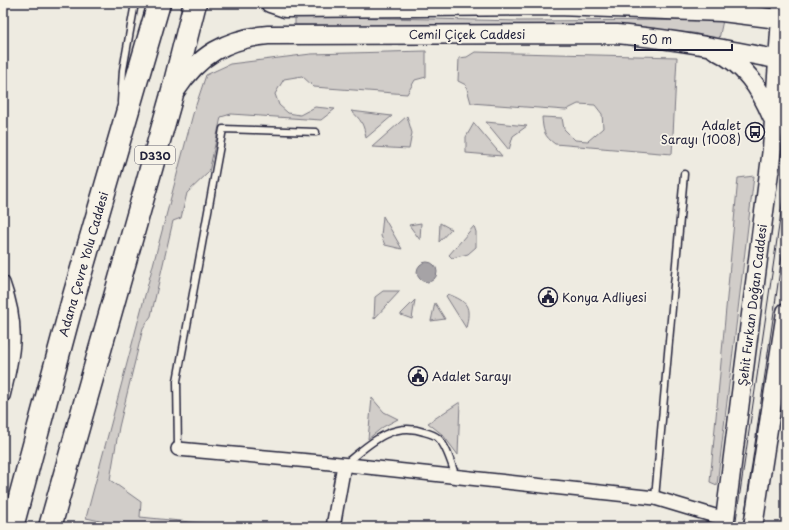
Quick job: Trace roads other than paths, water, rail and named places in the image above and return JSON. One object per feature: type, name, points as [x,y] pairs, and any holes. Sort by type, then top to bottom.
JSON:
[{"type":"highway","name":"Adana Çevre Yolu Caddesi","points":[[12,527],[74,296],[159,3]]},
{"type":"highway","name":"D330","points":[[50,527],[171,98],[195,3]]},
{"type":"street","points":[[722,12],[747,3]]},
{"type":"street","points":[[283,34],[277,28],[275,22],[277,5],[557,6],[783,14]]},
{"type":"street","name":"Şehit Furkan Doğan Caddesi","points":[[725,523],[772,149],[780,126],[776,83],[782,61],[783,14]]},
{"type":"street","name":"Cemil Çiçek Caddesi","points":[[171,98],[188,72],[202,58],[214,50],[250,37],[283,34],[617,34],[655,38],[782,61]]},
{"type":"street","points":[[709,47],[723,54],[744,70],[758,88],[780,126]]},
{"type":"street","points":[[3,283],[14,325],[12,360],[3,396]]},
{"type":"street","points":[[752,527],[786,312]]},
{"type":"street","points":[[178,449],[655,498],[725,523]]},
{"type":"street","points":[[333,527],[344,465]]},
{"type":"lane","points":[[120,137],[123,70],[135,3]]},
{"type":"lane","points":[[178,449],[177,381],[223,129],[316,132]]},
{"type":"lane","points":[[655,498],[684,174]]},
{"type":"lane","points":[[344,465],[378,437],[396,430],[419,430],[438,437],[449,457],[456,477]]},
{"type":"tram line","points":[[735,527],[786,178]]},
{"type":"tram line","points":[[743,527],[786,228]]},
{"type":"place","name":"Adalet Sarayı (1008)","points":[[755,132]]},
{"type":"place","name":"Konya Adliyesi","points":[[548,297]]},
{"type":"place","name":"Adalet Sarayı","points":[[418,376]]}]
